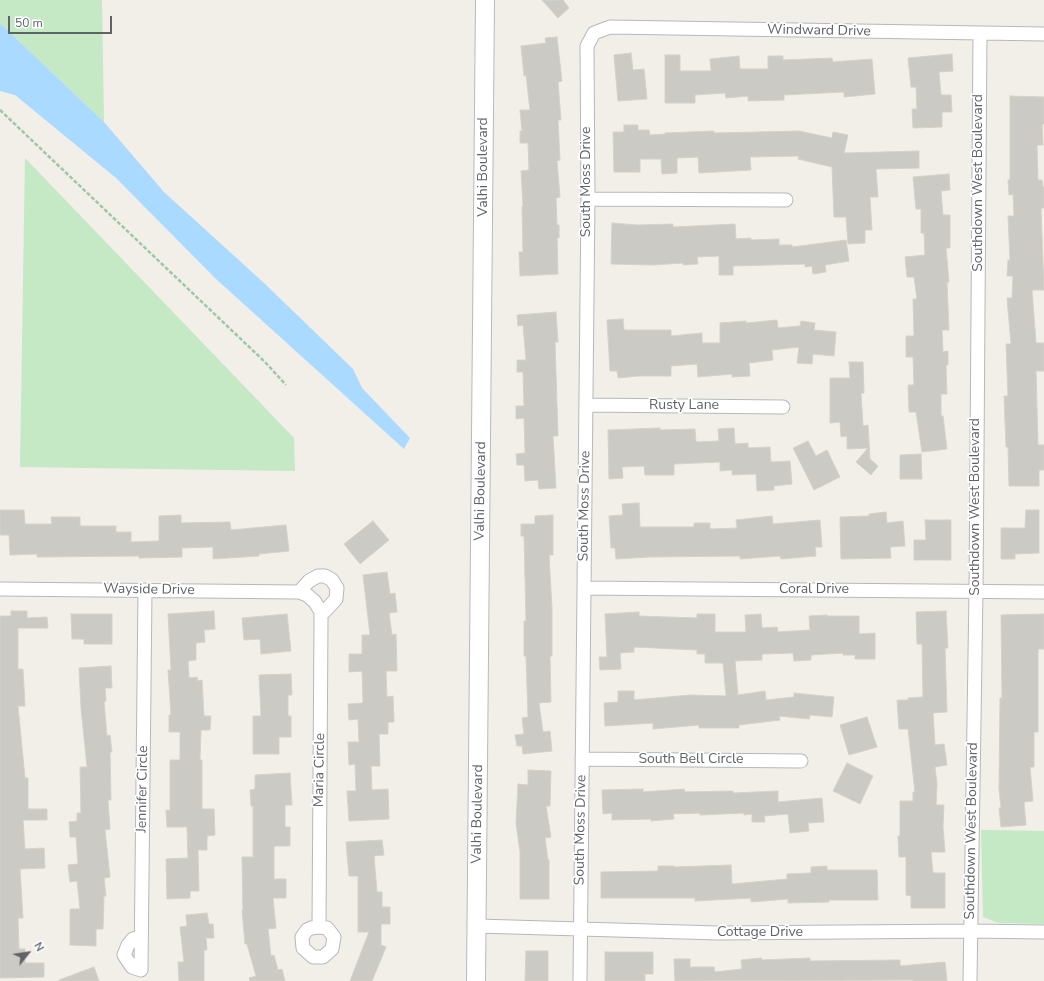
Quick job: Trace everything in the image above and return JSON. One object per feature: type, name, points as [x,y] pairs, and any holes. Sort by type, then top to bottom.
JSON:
[{"type":"street","name":"Valhi Boulevard","points":[[476,981],[485,0]]},
{"type":"street","name":"Windward Drive","points":[[594,33],[610,27],[1044,34]]},
{"type":"street","name":"South Moss Drive","points":[[580,981],[588,198],[587,46],[594,33]]},
{"type":"street","name":"Southdown West Boulevard","points":[[970,981],[976,591],[980,33]]},
{"type":"street","points":[[588,198],[786,200]]},
{"type":"street","name":"Rusty Lane","points":[[586,405],[783,407]]},
{"type":"street","points":[[318,576],[325,576],[332,580],[337,588],[336,599],[325,611],[321,612],[315,602],[307,595],[299,592],[309,581],[318,576]]},
{"type":"street","name":"Coral Drive","points":[[584,588],[1044,592]]},
{"type":"street","name":"Wayside Drive","points":[[0,589],[299,592]]},
{"type":"street","name":"Jennifer Circle","points":[[141,970],[145,590]]},
{"type":"street","name":"Maria Circle","points":[[319,927],[321,612]]},
{"type":"street","name":"South Bell Circle","points":[[582,759],[801,761]]},
{"type":"street","name":"Cottage Drive","points":[[477,926],[718,933],[970,931],[1044,932]]},
{"type":"path","points":[[0,110],[259,356],[286,385]]},
{"type":"green space","points":[[0,0],[102,0],[104,122],[0,23]]},
{"type":"green space","points":[[25,158],[294,438],[295,471],[20,467]]},
{"type":"green space","points":[[981,830],[1044,831],[1044,924],[998,923],[983,917]]},
{"type":"water","points":[[0,23],[104,122],[164,192],[264,283],[353,369],[362,388],[410,438],[404,449],[216,279],[116,178],[15,95],[0,91]]},
{"type":"building","points":[[542,0],[563,0],[569,8],[558,18]]},
{"type":"building","points":[[557,37],[562,81],[558,82],[561,120],[558,120],[560,160],[557,161],[560,197],[556,198],[557,225],[559,225],[559,238],[557,238],[558,274],[520,276],[519,252],[523,252],[521,171],[529,170],[528,143],[520,143],[520,131],[522,131],[520,110],[530,110],[526,75],[524,76],[521,46],[546,43],[545,38]]},
{"type":"building","points":[[631,53],[633,70],[644,69],[647,99],[618,101],[614,55]]},
{"type":"building","points":[[952,54],[953,71],[939,72],[941,95],[951,95],[952,112],[942,112],[942,127],[913,128],[912,109],[917,109],[916,87],[911,87],[908,58]]},
{"type":"building","points":[[665,55],[680,55],[680,71],[711,71],[710,59],[739,56],[740,69],[768,69],[768,56],[783,56],[783,60],[832,58],[833,62],[872,59],[875,94],[844,97],[844,92],[784,95],[784,100],[748,101],[748,96],[726,98],[725,93],[695,95],[695,103],[665,103]]},
{"type":"building","points":[[1010,96],[1044,97],[1044,124],[1042,124],[1043,145],[1037,145],[1038,180],[1042,180],[1044,187],[1044,208],[1041,208],[1044,290],[1032,290],[1036,343],[1044,343],[1044,371],[1036,371],[1038,445],[1044,445],[1044,470],[1039,470],[1039,486],[1009,486],[1008,447],[1006,447],[1004,396],[1008,396],[1006,344],[1011,344],[1007,298],[1012,298],[1013,276],[1007,276],[1008,260],[1010,260],[1008,216],[1014,216],[1013,194],[1009,195],[1008,180],[1010,180]]},
{"type":"building","points":[[624,125],[638,125],[638,130],[649,130],[650,135],[714,131],[714,133],[799,131],[832,138],[833,132],[848,135],[844,153],[919,151],[919,168],[876,169],[878,197],[870,197],[872,230],[865,230],[865,243],[848,244],[846,217],[834,217],[832,167],[798,159],[799,156],[750,157],[751,170],[699,173],[698,157],[677,158],[677,173],[662,174],[661,159],[640,159],[640,172],[614,172],[613,132],[624,132]]},
{"type":"building","points":[[949,174],[950,190],[941,191],[943,215],[950,215],[950,248],[946,248],[949,282],[947,282],[949,330],[942,330],[943,352],[948,351],[948,365],[946,365],[947,394],[941,394],[941,416],[943,416],[947,449],[922,452],[916,412],[909,412],[908,385],[914,385],[913,357],[906,357],[906,336],[914,336],[913,299],[917,299],[914,277],[907,277],[905,257],[925,255],[924,233],[921,233],[921,209],[916,209],[913,177]]},
{"type":"building","points":[[612,223],[638,225],[673,224],[673,227],[735,224],[736,239],[779,239],[779,245],[792,245],[792,247],[846,240],[849,261],[825,265],[826,272],[813,274],[812,266],[805,267],[805,264],[733,266],[733,275],[719,275],[719,256],[697,257],[698,264],[611,264]]},
{"type":"building","points":[[556,312],[558,342],[555,342],[558,436],[553,436],[556,488],[539,489],[538,480],[525,481],[524,465],[517,465],[516,454],[525,453],[524,418],[516,419],[516,406],[524,406],[523,372],[517,372],[517,360],[526,360],[523,325],[518,326],[517,315]]},
{"type":"building","points":[[623,319],[624,330],[671,330],[671,336],[702,333],[702,343],[720,343],[720,323],[746,321],[746,323],[777,320],[778,328],[800,326],[801,321],[815,323],[814,330],[836,332],[834,356],[813,354],[812,364],[797,363],[799,347],[772,350],[773,360],[749,363],[750,376],[732,377],[732,374],[698,377],[697,364],[671,366],[671,376],[638,376],[618,378],[617,371],[610,371],[607,320]]},
{"type":"building","points":[[849,362],[863,362],[864,393],[861,393],[863,426],[868,425],[870,459],[878,466],[871,475],[856,462],[868,448],[847,449],[847,436],[841,437],[840,422],[830,423],[830,378],[850,378]]},
{"type":"building","points":[[660,428],[660,430],[695,429],[696,442],[719,441],[718,429],[734,428],[735,444],[748,443],[748,448],[770,447],[771,462],[790,461],[792,484],[774,486],[774,490],[757,491],[756,474],[732,475],[732,470],[720,471],[720,462],[674,464],[674,475],[645,475],[644,466],[622,467],[623,478],[609,479],[608,430]]},
{"type":"building","points":[[808,441],[816,456],[827,450],[840,477],[814,490],[793,448]]},
{"type":"building","points":[[921,454],[922,479],[900,479],[900,455]]},
{"type":"building","points":[[639,503],[640,527],[694,527],[694,523],[710,523],[710,529],[737,528],[736,520],[772,516],[773,524],[820,520],[822,547],[815,547],[816,556],[781,559],[780,556],[740,559],[740,556],[649,557],[616,559],[615,548],[611,548],[609,516],[623,515],[622,504]]},
{"type":"building","points":[[0,510],[24,510],[25,524],[52,524],[51,517],[80,517],[80,526],[116,526],[116,532],[131,532],[131,542],[159,541],[159,516],[181,515],[181,523],[230,522],[231,530],[286,525],[289,551],[259,554],[259,556],[213,559],[213,547],[182,548],[182,557],[37,557],[37,554],[10,555],[9,535],[0,535]]},
{"type":"building","points":[[1026,510],[1039,510],[1039,553],[1015,554],[1015,559],[1001,559],[1001,528],[1025,528]]},
{"type":"building","points":[[886,512],[887,523],[903,521],[905,546],[890,547],[891,558],[841,559],[840,517],[869,516],[869,514]]},
{"type":"building","points":[[553,515],[553,555],[549,555],[552,608],[552,656],[550,656],[551,702],[539,703],[543,732],[550,731],[552,751],[523,754],[522,746],[517,746],[515,735],[524,734],[522,718],[528,717],[526,656],[524,656],[524,621],[526,621],[524,536],[521,536],[521,524],[535,524],[535,516]]},
{"type":"building","points":[[925,520],[951,520],[951,560],[914,560],[914,540],[926,540]]},
{"type":"building","points":[[373,521],[389,540],[360,564],[344,544]]},
{"type":"building","points":[[387,572],[390,594],[395,593],[397,612],[389,613],[392,635],[396,634],[397,671],[386,671],[387,697],[393,696],[394,722],[388,722],[388,734],[379,734],[380,766],[371,766],[372,790],[388,789],[389,819],[349,821],[347,791],[356,791],[355,764],[349,765],[348,742],[359,742],[358,719],[349,720],[348,704],[363,703],[362,671],[349,672],[349,654],[362,654],[362,635],[370,635],[363,575]]},
{"type":"building","points":[[11,611],[27,611],[27,618],[47,617],[48,628],[18,628],[18,669],[23,669],[25,706],[18,706],[25,778],[28,778],[28,809],[47,809],[47,820],[23,820],[25,849],[44,848],[45,868],[20,869],[23,918],[18,918],[19,949],[25,949],[25,963],[44,963],[44,977],[0,978],[0,616],[11,616]]},
{"type":"building","points":[[214,611],[215,629],[204,630],[205,642],[196,643],[196,660],[188,661],[189,678],[197,677],[198,681],[202,680],[204,716],[211,716],[210,730],[201,730],[200,760],[202,760],[202,809],[214,809],[215,835],[207,836],[207,850],[198,850],[199,891],[190,891],[190,898],[167,899],[166,859],[188,858],[187,827],[167,827],[166,810],[170,810],[170,760],[180,760],[180,732],[169,732],[169,715],[171,715],[168,670],[171,670],[168,614]]},
{"type":"building","points":[[946,611],[948,648],[945,648],[947,712],[933,713],[935,745],[944,744],[947,765],[935,767],[937,784],[936,805],[944,805],[943,827],[945,852],[931,852],[933,873],[945,873],[945,908],[911,908],[911,896],[906,895],[906,857],[899,857],[898,836],[900,836],[900,801],[913,801],[913,792],[915,792],[908,729],[899,729],[897,700],[908,700],[908,698],[923,697],[922,644],[917,644],[916,612]]},
{"type":"building","points":[[639,612],[639,616],[697,618],[697,614],[715,614],[715,632],[746,632],[745,615],[761,614],[762,628],[777,627],[778,632],[810,630],[809,616],[859,616],[859,634],[875,633],[875,659],[855,659],[855,655],[843,655],[843,653],[811,655],[811,660],[794,661],[793,653],[762,654],[762,660],[735,661],[738,695],[765,691],[766,700],[794,697],[794,693],[834,697],[832,717],[810,715],[809,719],[779,716],[780,720],[739,725],[739,728],[699,728],[699,725],[653,729],[653,723],[605,726],[604,703],[618,702],[618,691],[634,691],[634,700],[690,695],[726,696],[723,663],[705,663],[705,654],[697,654],[697,650],[634,647],[634,652],[620,653],[621,669],[600,670],[599,657],[607,657],[605,614]]},
{"type":"building","points":[[71,614],[112,614],[112,644],[84,644],[84,639],[72,639]]},
{"type":"building","points":[[287,614],[291,651],[261,654],[260,639],[244,640],[242,618]]},
{"type":"building","points":[[1044,614],[1044,649],[1038,649],[1038,732],[1034,732],[1034,767],[1030,767],[1033,801],[1024,802],[1026,825],[1001,827],[999,789],[1000,698],[1002,698],[1001,615]]},
{"type":"building","points":[[111,666],[112,688],[105,688],[106,701],[104,702],[107,736],[110,735],[112,752],[110,752],[111,800],[108,800],[110,829],[105,830],[110,877],[104,878],[106,896],[104,896],[103,929],[96,929],[96,946],[70,945],[70,909],[80,909],[77,881],[70,882],[68,865],[78,864],[76,837],[70,837],[69,822],[77,821],[77,813],[81,813],[80,767],[87,767],[81,708],[79,668]]},
{"type":"building","points":[[291,674],[292,695],[288,695],[288,716],[291,716],[291,737],[279,737],[279,754],[253,754],[253,716],[261,716],[259,675]]},
{"type":"building","points":[[867,717],[877,747],[849,755],[840,725]]},
{"type":"building","points":[[847,763],[873,776],[860,804],[833,791]]},
{"type":"building","points":[[528,770],[551,771],[550,806],[546,806],[551,837],[545,838],[549,860],[549,899],[520,899],[520,852],[516,823],[518,784],[528,785]]},
{"type":"building","points":[[290,773],[292,805],[285,805],[285,827],[290,827],[290,846],[274,846],[274,879],[286,879],[286,898],[273,898],[276,928],[268,929],[271,956],[274,955],[278,970],[282,969],[285,981],[250,981],[249,978],[256,976],[247,944],[245,944],[242,910],[242,857],[253,857],[253,806],[251,806],[250,790],[255,789],[255,775]]},
{"type":"building","points":[[643,789],[643,792],[684,789],[685,792],[733,791],[733,793],[778,791],[778,802],[822,798],[824,822],[808,823],[809,831],[790,833],[788,814],[764,816],[765,822],[752,822],[752,814],[744,815],[744,813],[700,815],[700,813],[673,814],[674,819],[651,821],[651,819],[612,820],[612,813],[603,814],[602,790]]},
{"type":"building","points":[[382,840],[384,855],[374,856],[377,892],[382,892],[382,907],[390,907],[390,924],[381,924],[381,945],[386,947],[372,981],[350,981],[369,932],[358,932],[358,876],[349,876],[346,842]]},
{"type":"building","points":[[731,865],[732,884],[787,879],[787,874],[811,873],[811,867],[827,866],[827,870],[877,870],[878,900],[829,900],[829,902],[788,903],[788,899],[751,902],[751,898],[695,901],[695,898],[601,898],[601,872],[658,871],[658,866],[674,867]]},
{"type":"building","points":[[207,913],[209,924],[213,924],[214,938],[206,938],[207,950],[204,950],[204,981],[179,981],[178,962],[184,962],[180,927],[187,926],[186,915]]},
{"type":"building","points":[[526,951],[548,951],[548,981],[525,981]]},
{"type":"building","points":[[605,952],[653,952],[653,974],[645,974],[645,981],[605,981]]},
{"type":"building","points":[[761,958],[762,960],[810,958],[810,961],[900,960],[900,966],[945,962],[947,981],[675,981],[674,959],[690,959],[690,967],[714,967],[715,972],[742,969],[741,960]]},
{"type":"building","points":[[94,967],[99,981],[59,981],[59,980]]}]
